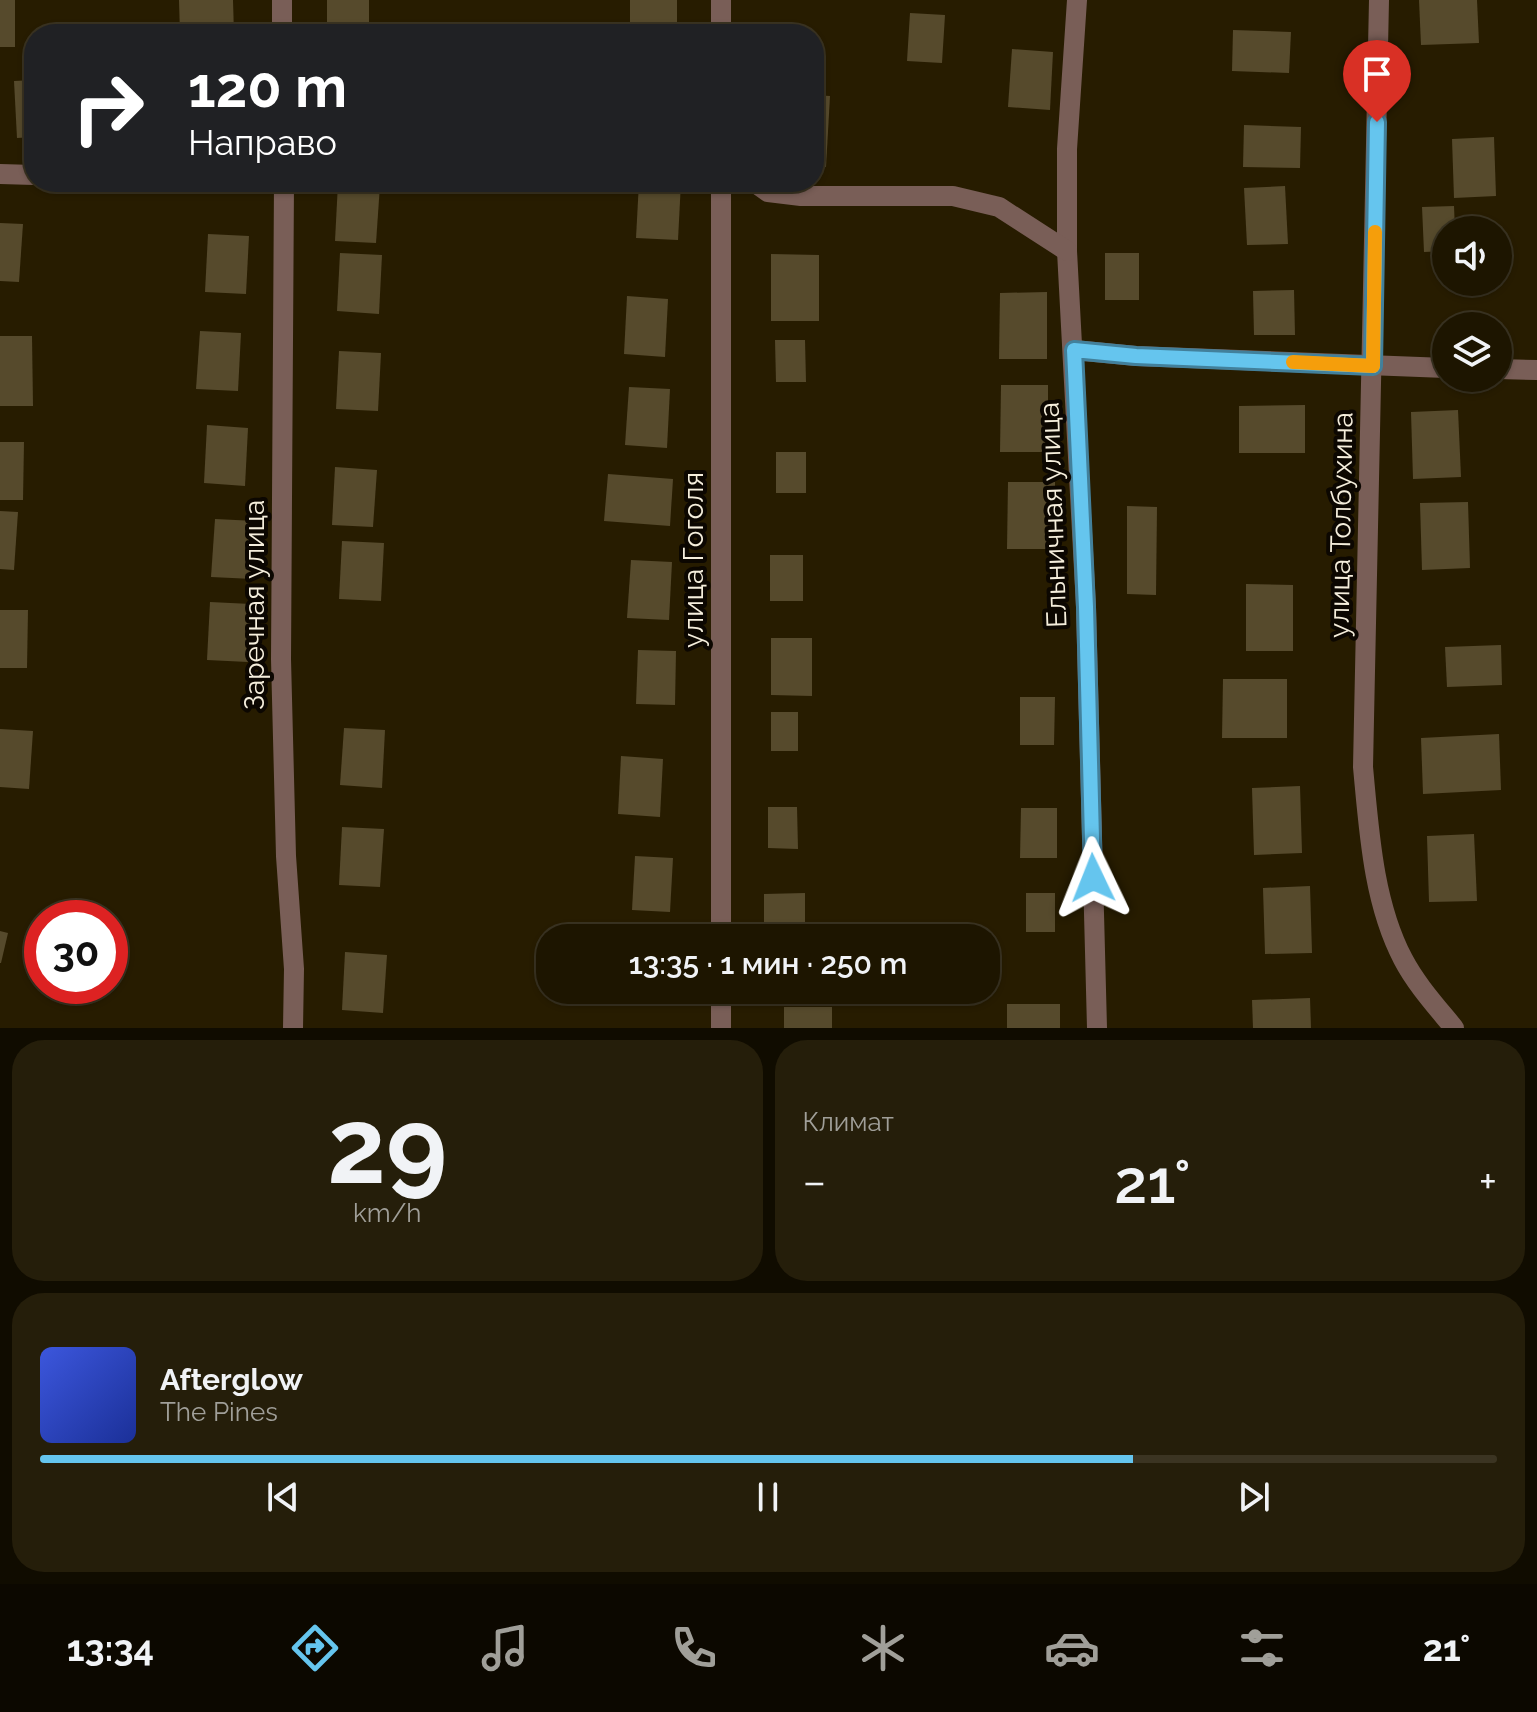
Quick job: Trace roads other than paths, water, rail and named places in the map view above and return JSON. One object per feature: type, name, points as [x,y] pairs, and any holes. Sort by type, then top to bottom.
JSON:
[{"type":"street","points":[[282,0],[282,24]]},
{"type":"street","points":[[721,0],[721,24]]},
{"type":"street","name":"Ельничная улица","points":[[1077,0],[1067,149],[1067,251],[1086,607],[1097,1028]]},
{"type":"street","name":"улица Толбухина","points":[[1379,0],[1363,767],[1381,899],[1390,931],[1416,981],[1454,1028]]},
{"type":"street","points":[[0,174],[24,175]]},
{"type":"street","name":"Заречная улица","points":[[284,192],[281,659],[286,856],[294,969],[293,1028]]},
{"type":"street","name":"улица Гоголя","points":[[721,192],[721,924]]},
{"type":"street","points":[[768,192],[801,196],[953,196],[999,207],[1067,251]]},
{"type":"street","points":[[1074,350],[1136,356],[1432,368]]},
{"type":"street","points":[[1512,369],[1537,370]]},
{"type":"street","points":[[721,1004],[721,1028]]}]
